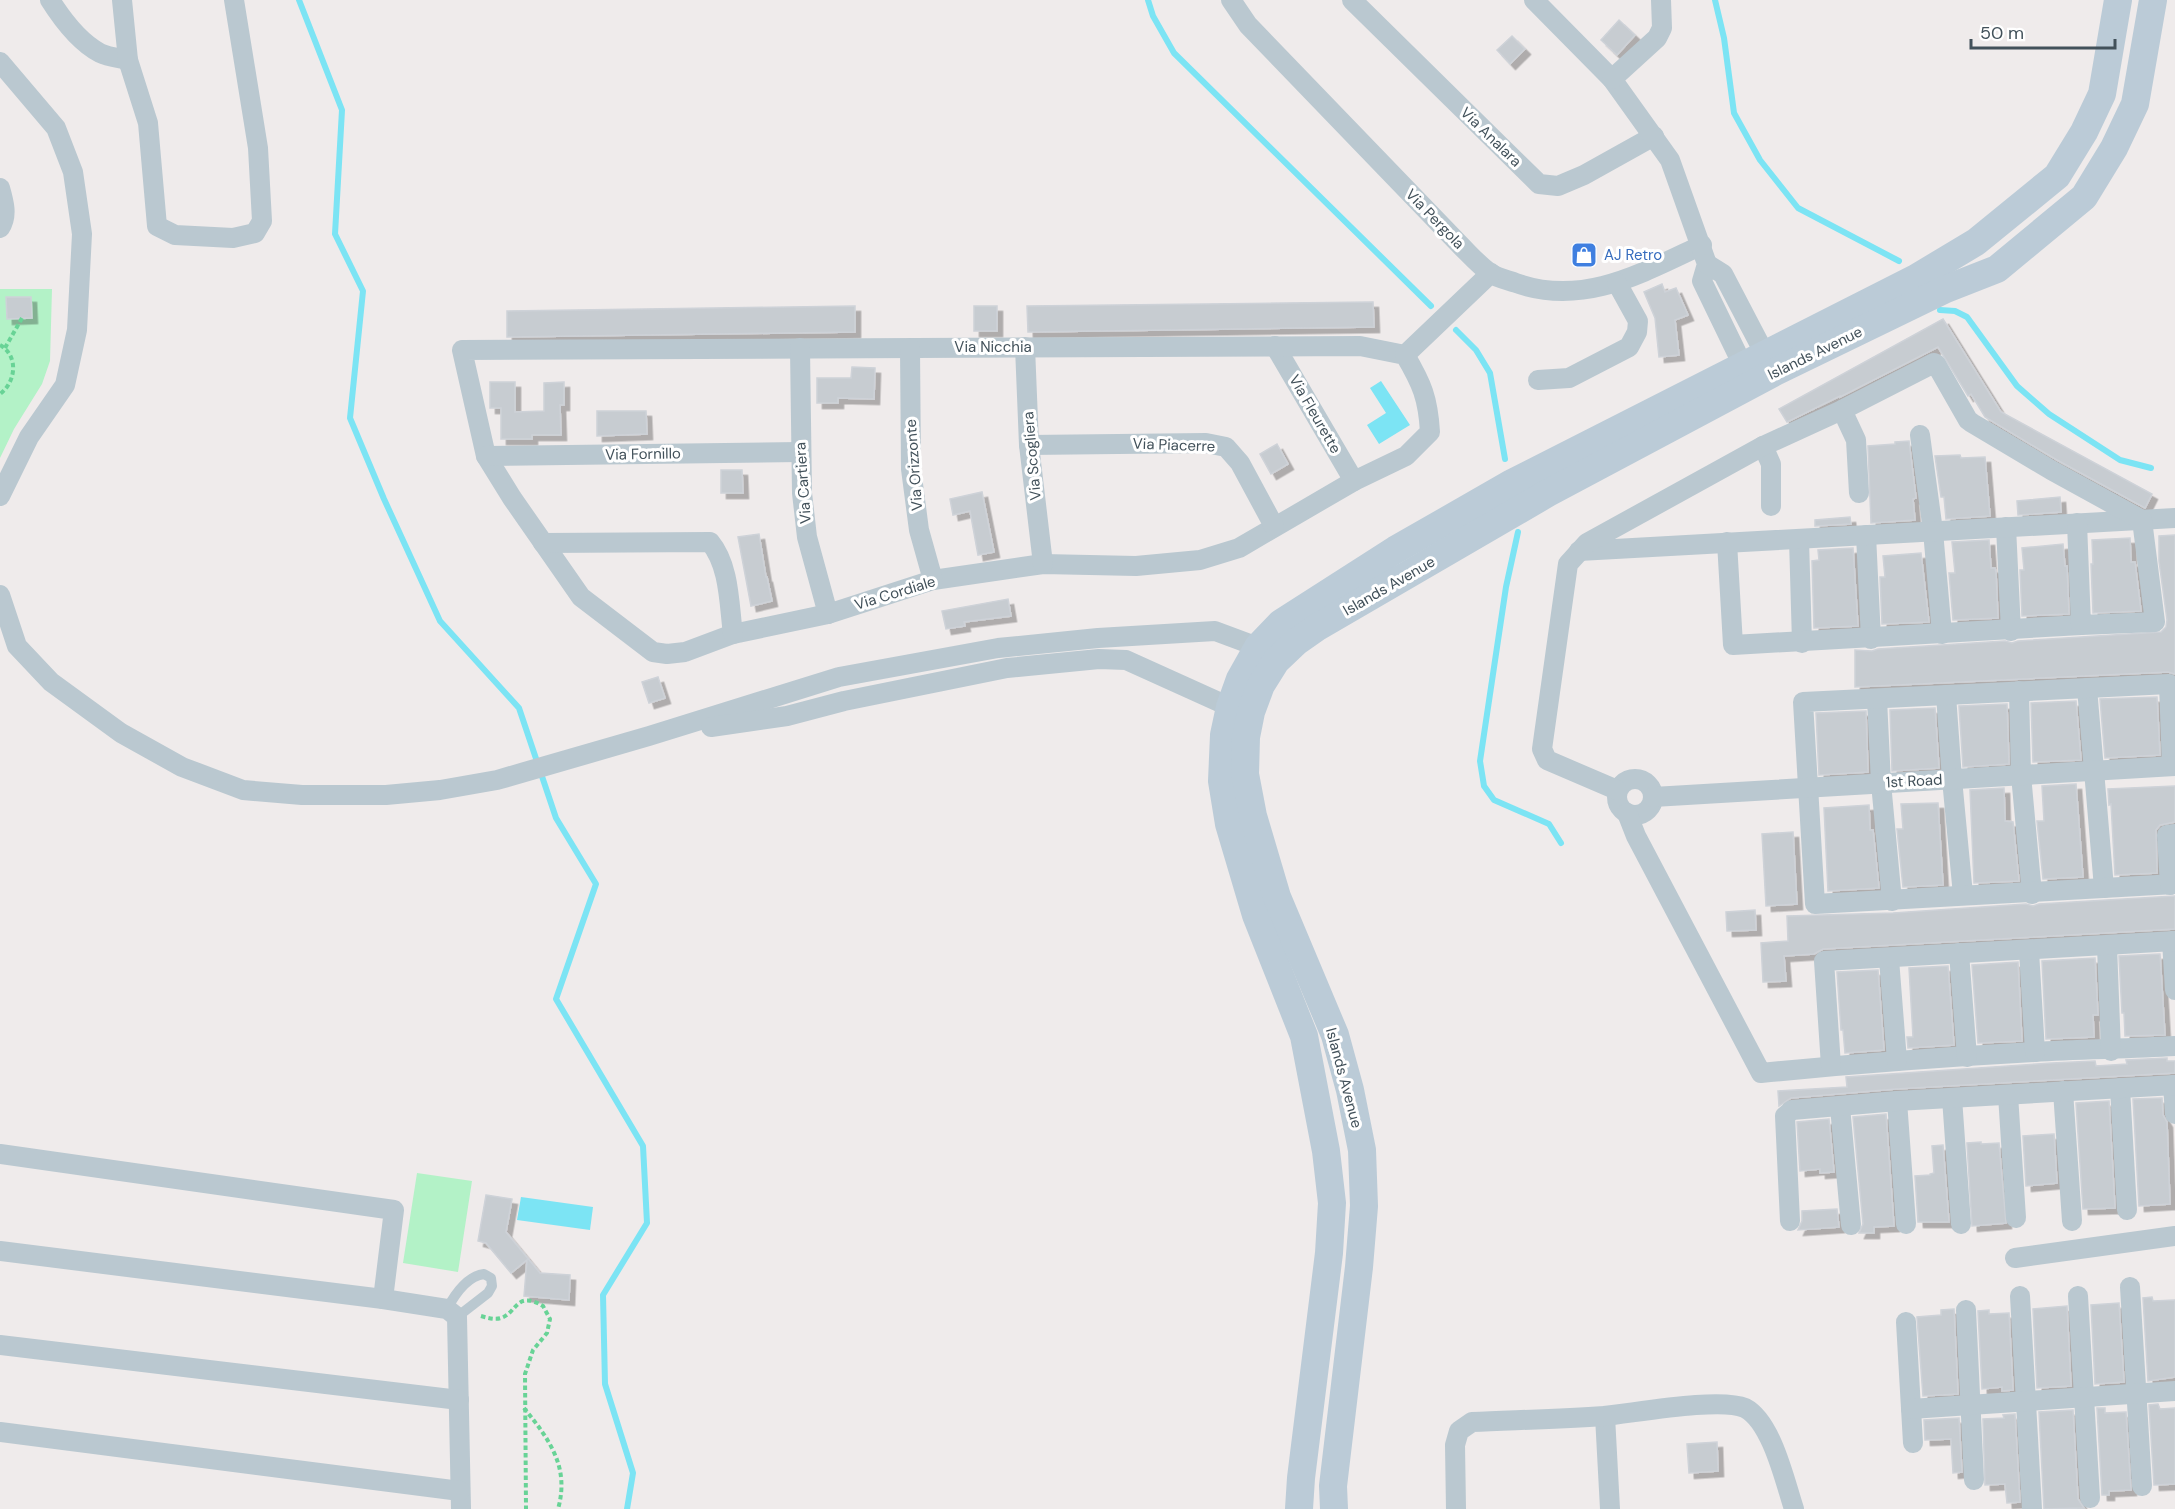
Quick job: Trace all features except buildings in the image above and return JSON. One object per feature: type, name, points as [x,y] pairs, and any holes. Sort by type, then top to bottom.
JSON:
[{"type":"street","points":[[50,0],[62,18],[83,40],[100,52],[128,60]]},
{"type":"street","points":[[123,0],[128,60],[148,123],[157,226],[175,235],[233,238],[255,233],[262,221],[258,147],[234,0]]},
{"type":"street","name":"Via Pergola","points":[[1231,0],[1248,25],[1462,248],[1491,273],[1529,287],[1556,292],[1581,291],[1705,255]]},
{"type":"street","name":"Via Analara","points":[[1352,0],[1539,184],[1558,186],[1584,175],[1654,136]]},
{"type":"street","points":[[1534,0],[1612,79],[1670,160],[1705,255],[1723,274],[1759,370]]},
{"type":"street","points":[[1612,79],[1657,38],[1662,28],[1661,0]]},
{"type":"street","name":"Islands Avenue","points":[[1759,370],[1976,243],[2057,176],[2084,132],[2102,93],[2118,0]]},
{"type":"street","name":"Islands Avenue","points":[[1299,1509],[1329,1253],[1332,1203],[1321,1120],[1304,1036],[1256,915],[1229,824],[1222,781],[1224,735],[1241,709],[1261,685],[1267,654],[1281,623],[1395,550],[1512,483],[1759,370],[1946,289],[1997,270],[2084,197],[2114,148],[2135,104],[2153,0]]},
{"type":"street","points":[[0,62],[56,128],[73,172],[82,234],[77,330],[65,385],[29,437],[0,496]]},
{"type":"street","points":[[0,188],[4,206],[4,222],[0,228]]},
{"type":"street","points":[[1405,355],[1491,273]]},
{"type":"street","points":[[1538,380],[1569,378],[1629,347],[1637,332],[1638,321],[1617,282]]},
{"type":"street","name":"Via Fleurette","points":[[1275,346],[1354,481]]},
{"type":"street","name":"Via Nicchia","points":[[462,350],[1360,346],[1405,355]]},
{"type":"street","name":"Via Scogliera","points":[[1025,347],[1029,445],[1043,564]]},
{"type":"street","name":"Via Cartiera","points":[[800,348],[800,452],[807,537],[828,614]]},
{"type":"street","name":"Via Orizzonte","points":[[910,348],[911,469],[919,530],[933,580]]},
{"type":"street","name":"Via Cordiale","points":[[462,350],[486,456],[512,498],[581,597],[653,652],[667,654],[685,652],[733,634],[828,614],[933,580],[1043,564],[1136,566],[1200,560],[1239,548],[1354,481],[1407,456],[1430,432],[1429,408],[1419,378],[1405,355]]},
{"type":"street","points":[[1617,790],[1547,760],[1542,749],[1568,564],[1587,543],[1763,446],[1842,410],[1934,363],[1968,420],[2051,470],[2142,520]]},
{"type":"street","points":[[1842,410],[1856,440],[1859,494]]},
{"type":"street","points":[[1920,435],[1933,531],[1942,634]]},
{"type":"street","name":"Via Piacerre","points":[[1029,445],[1206,443],[1226,447],[1240,463],[1274,526]]},
{"type":"street","points":[[1763,446],[1771,464],[1771,506]]},
{"type":"street","name":"Via Fornillo","points":[[486,456],[800,452]]},
{"type":"street","points":[[1579,551],[2175,518]]},
{"type":"street","points":[[1727,542],[1733,645],[1802,643],[2155,622],[2142,520]]},
{"type":"street","points":[[2077,523],[2081,625]]},
{"type":"street","points":[[2006,527],[2011,631]]},
{"type":"street","points":[[1866,535],[1870,639]]},
{"type":"street","points":[[1799,538],[1802,643]]},
{"type":"street","points":[[543,543],[710,542],[718,552],[723,567],[733,634]]},
{"type":"street","points":[[0,596],[9,645],[51,681],[121,733],[182,767],[243,790],[302,795],[386,795],[440,790],[497,780],[839,677],[998,648],[1053,641],[1215,631],[1267,654]]},
{"type":"street","points":[[1125,637],[1126,660]]},
{"type":"street","points":[[649,736],[787,716],[844,700],[1007,669],[1099,659],[1126,660],[1241,709]]},
{"type":"street","points":[[2173,766],[2169,684],[1803,702],[1815,904],[2172,885],[2167,835],[2175,834]]},
{"type":"street","points":[[2087,688],[2104,888]]},
{"type":"street","points":[[2019,691],[2021,775],[2032,894]]},
{"type":"street","points":[[1946,695],[1964,895]]},
{"type":"street","points":[[1877,699],[1881,783],[1892,901]]},
{"type":"street","name":"Islands Avenue","points":[[1241,709],[1246,737],[1245,774],[1253,816],[1277,897],[1335,1035],[1350,1090],[1362,1150],[1364,1206],[1333,1486],[1334,1509]]},
{"type":"street","name":"1st Road","points":[[1653,797],[2173,766]]},
{"type":"street","points":[[1627,813],[1636,815],[1644,812],[1651,806],[1653,797],[1647,784],[1634,778],[1622,784],[1617,790],[1620,807],[1627,813],[1636,836],[1761,1073],[1897,1061],[2175,1046]]},
{"type":"street","points":[[1832,1066],[1824,961],[2174,941],[2175,990]]},
{"type":"street","points":[[2107,946],[2111,1051]]},
{"type":"street","points":[[2029,951],[2035,1052]]},
{"type":"street","points":[[1959,953],[1967,1057]]},
{"type":"street","points":[[1889,958],[1897,1061]]},
{"type":"street","points":[[1790,1221],[1785,1116],[1792,1110],[1897,1101],[2174,1085],[2175,1114]]},
{"type":"street","points":[[2120,1088],[2127,1210]]},
{"type":"street","points":[[2063,1091],[2072,1221]]},
{"type":"street","points":[[2008,1095],[2016,1218]]},
{"type":"street","points":[[1952,1098],[1961,1224]]},
{"type":"street","points":[[1897,1101],[1906,1224]]},
{"type":"street","points":[[1840,1107],[1851,1225]]},
{"type":"street","points":[[0,1154],[394,1210],[383,1299]]},
{"type":"street","points":[[2015,1258],[2175,1236]]},
{"type":"street","points":[[0,1251],[383,1299],[457,1311],[461,1500],[0,1432]]},
{"type":"street","points":[[2130,1287],[2142,1486]]},
{"type":"street","points":[[2020,1296],[2032,1509]]},
{"type":"street","points":[[2078,1296],[2090,1498]]},
{"type":"street","points":[[1966,1311],[1974,1480]]},
{"type":"street","points":[[1906,1322],[1913,1443]]},
{"type":"street","points":[[0,1345],[459,1400]]},
{"type":"street","points":[[1911,1409],[2175,1391]]},
{"type":"street","points":[[1456,1509],[1455,1445],[1459,1431],[1472,1422],[1605,1416],[1724,1403],[1745,1409],[1758,1420],[1772,1443],[1794,1509]]},
{"type":"street","points":[[1605,1416],[1610,1509]]},
{"type":"path","points":[[5,348],[22,318]]},
{"type":"path","points":[[0,345],[13,359],[14,371],[11,382],[0,394]]},
{"type":"path","points":[[457,1311],[496,1319],[508,1314],[517,1304],[529,1300],[537,1302],[548,1311],[550,1326],[533,1350],[525,1374],[526,1509]]},
{"type":"path","points":[[524,1407],[545,1434],[557,1460],[561,1476],[558,1509]]},
{"type":"green space","points":[[0,289],[52,289],[50,361],[42,384],[14,429],[0,458]]},
{"type":"green space","points":[[417,1173],[472,1181],[458,1272],[403,1263]]},
{"type":"water","points":[[1381,381],[1410,425],[1379,444],[1367,425],[1386,413],[1370,388]]},
{"type":"water","points":[[521,1197],[593,1207],[590,1230],[517,1220]]},
{"type":"waterway","points":[[299,0],[342,110],[335,234],[363,291],[350,418],[440,621],[519,708],[556,818],[596,884],[556,999],[643,1146],[647,1223],[603,1295],[605,1384],[633,1473],[627,1509]]},
{"type":"waterway","points":[[1148,0],[1153,16],[1174,53],[1431,306]]},
{"type":"waterway","points":[[1715,0],[1724,38],[1734,113],[1760,160],[1798,208],[1899,261]]},
{"type":"waterway","points":[[1940,310],[1955,311],[1967,317],[2017,386],[2049,414],[2120,460],[2151,468]]},
{"type":"waterway","points":[[1456,330],[1476,350],[1490,373],[1505,459]]},
{"type":"waterway","points":[[1518,532],[1506,587],[1480,761],[1484,786],[1494,800],[1549,824],[1561,843]]},
{"type":"place","name":"AJ Retro","points":[[1584,255]]}]
